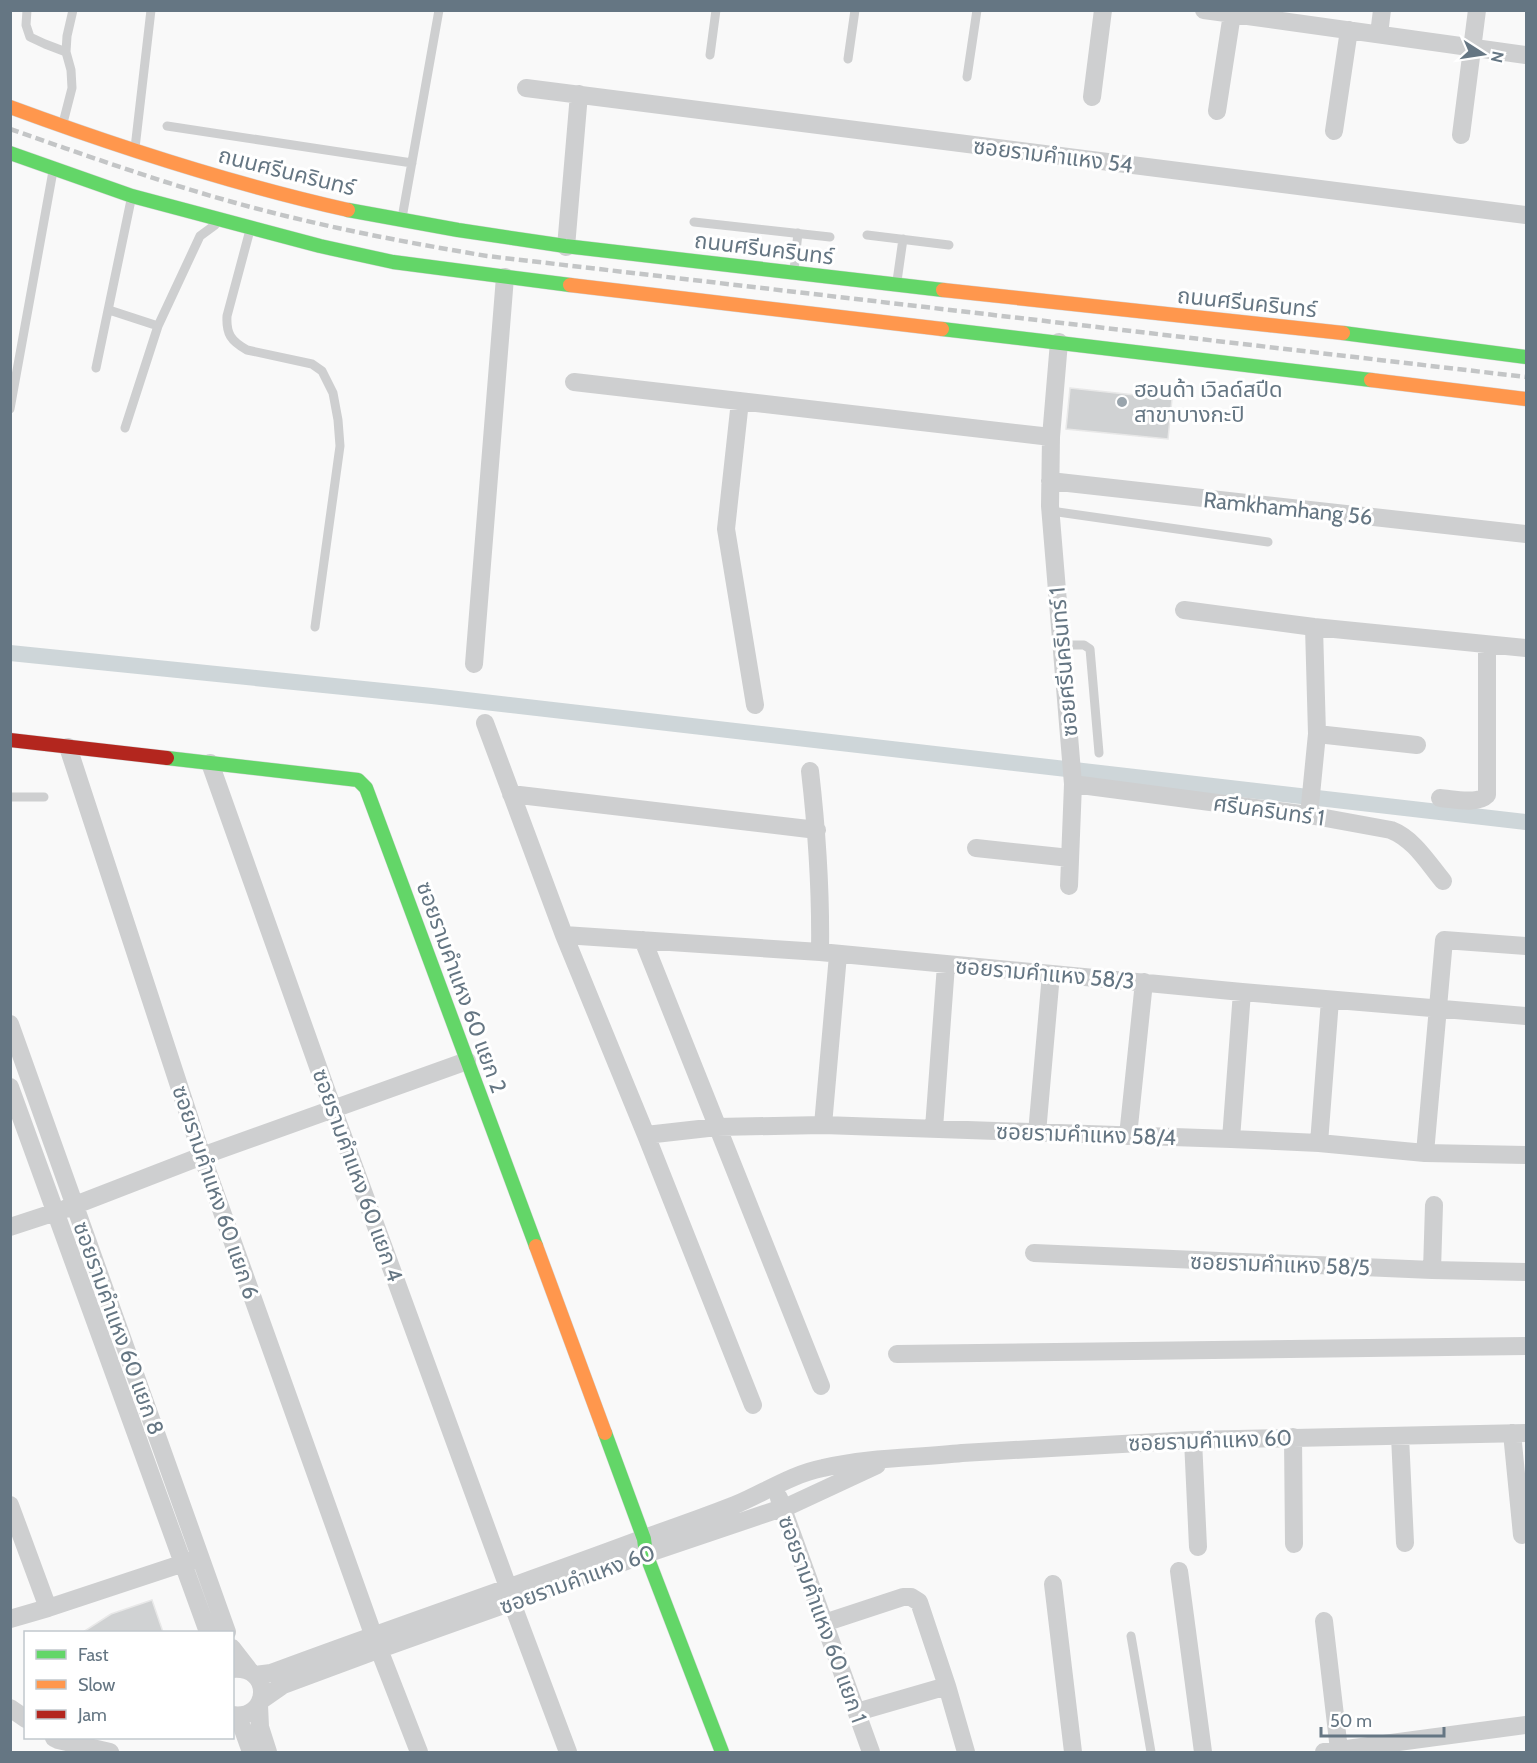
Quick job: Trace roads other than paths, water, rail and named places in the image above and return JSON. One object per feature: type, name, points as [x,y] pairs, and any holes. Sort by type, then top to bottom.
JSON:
[{"type":"main road","name":"ถนนศรีนครินทร์","points":[[10,107],[62,127],[225,178],[400,226],[897,285],[1288,327],[1527,357]]},
{"type":"main road","points":[[10,153],[132,196],[320,246],[394,256],[505,278],[1527,399]]},
{"type":"main road","name":"ซอยรามคำแหง 60 แยก 2","points":[[10,740],[358,780],[366,788],[722,1752]]},
{"type":"street","points":[[1092,98],[1104,10]]},
{"type":"street","points":[[1204,10],[1527,55]]},
{"type":"street","points":[[1379,34],[1382,10]]},
{"type":"street","points":[[1461,135],[1477,10]]},
{"type":"street","points":[[1217,111],[1232,14]]},
{"type":"street","points":[[1334,131],[1350,30]]},
{"type":"street","name":"ซอยรามคำแหง 54","points":[[526,88],[1527,215]]},
{"type":"street","points":[[566,247],[579,94]]},
{"type":"street","points":[[474,664],[505,278]]},
{"type":"street","name":"ซอยศรีนครินทร์ 1","points":[[1059,342],[1050,481],[1072,772],[1069,886]]},
{"type":"street","points":[[574,382],[1052,437]]},
{"type":"street","points":[[740,401],[726,529],[755,705]]},
{"type":"street","name":"Ramkhamhang 56","points":[[1050,481],[1527,534]]},
{"type":"street","points":[[1184,610],[1314,627],[1527,648]]},
{"type":"street","points":[[1309,815],[1317,734],[1314,627]]},
{"type":"street","points":[[1440,798],[1477,800],[1487,795],[1486,645]]},
{"type":"street","points":[[485,723],[564,934],[753,1405]]},
{"type":"street","points":[[1317,734],[1417,745]]},
{"type":"street","name":"ซอยรามคำแหง 60 แยก 6","points":[[68,747],[202,1156],[377,1642],[419,1752]]},
{"type":"street","name":"ซอยรามคำแหง 60 แยก 4","points":[[210,763],[333,1109],[568,1752]]},
{"type":"street","points":[[810,771],[817,830],[821,906],[820,952]]},
{"type":"street","name":"ศรีนครินทร์ 1","points":[[1072,772],[1378,827],[1402,834],[1443,881]]},
{"type":"street","points":[[511,794],[817,830]]},
{"type":"street","points":[[976,848],[1070,858]]},
{"type":"street","name":"ซอยรามคำแหง 58/3","points":[[564,934],[820,952],[1438,1010],[1527,1016]]},
{"type":"street","points":[[643,940],[821,1386]]},
{"type":"street","points":[[1425,1153],[1444,940],[1527,946]]},
{"type":"street","points":[[823,1125],[838,955]]},
{"type":"street","points":[[934,1128],[946,965]]},
{"type":"street","points":[[1037,1132],[1051,974]]},
{"type":"street","points":[[1128,1136],[1144,982]]},
{"type":"street","points":[[1231,1139],[1242,992]]},
{"type":"street","points":[[1319,1143],[1330,1000]]},
{"type":"street","name":"ซอยรามคำแหง 60 แยก 8","points":[[12,1033],[140,1388],[191,1560],[208,1631]]},
{"type":"street","points":[[10,1227],[467,1061]]},
{"type":"street","name":"ซอยรามคำแหง 60 แยก 8","points":[[10,1087],[122,1396],[191,1560],[226,1631]]},
{"type":"street","name":"ซอยรามคำแหง 58/4","points":[[646,1135],[717,1127],[823,1125],[1231,1139],[1319,1143],[1425,1153],[1527,1155]]},
{"type":"street","points":[[1432,1270],[1434,1205]]},
{"type":"street","name":"ซอยรามคำแหง 58/5","points":[[1034,1253],[1527,1272]]},
{"type":"street","points":[[897,1354],[1527,1346]]},
{"type":"street","points":[[122,1396],[140,1388]]},
{"type":"street","points":[[1519,1433],[1522,1535]]},
{"type":"street","name":"ซอยรามคำแหง 60","points":[[645,1546],[774,1486],[821,1468],[895,1457],[1193,1440],[1519,1433]]},
{"type":"street","points":[[1400,1436],[1405,1543]]},
{"type":"street","points":[[1293,1437],[1294,1544]]},
{"type":"street","points":[[1193,1440],[1197,1547]]},
{"type":"street","name":"ซอยรามคำแหง 60","points":[[246,1671],[271,1673],[377,1642],[645,1546],[782,1508],[895,1457]]},
{"type":"street","name":"ซอยรามคำแหง 60 แยก 1","points":[[774,1486],[872,1752]]},
{"type":"street","points":[[10,1505],[48,1608]]},
{"type":"street","points":[[10,1619],[191,1560]]},
{"type":"street","points":[[1179,1571],[1203,1752]]},
{"type":"street","points":[[1053,1584],[1073,1752]]},
{"type":"street","points":[[824,1623],[903,1597],[911,1597],[919,1602],[966,1752]]},
{"type":"street","points":[[1324,1621],[1332,1751],[1527,1725]]},
{"type":"street","name":"ซอยรามคำแหง 60","points":[[234,1715],[247,1715],[284,1685],[377,1642]]},
{"type":"street","points":[[234,1651],[246,1671],[260,1682],[262,1689],[260,1727],[252,1752]]},
{"type":"street","points":[[857,1712],[947,1686]]},
{"type":"street","points":[[10,1708],[24,1718]]},
{"type":"street","points":[[234,1717],[241,1724],[252,1752]]},
{"type":"street","points":[[57,1739],[110,1752]]},
{"type":"lane","points":[[27,10],[26,25],[30,37],[66,52]]},
{"type":"lane","points":[[62,127],[72,88],[71,70],[66,52],[73,10]]},
{"type":"lane","points":[[134,150],[151,10]]},
{"type":"lane","points":[[400,226],[439,10]]},
{"type":"lane","points":[[710,55],[716,10]]},
{"type":"lane","points":[[848,59],[855,10]]},
{"type":"lane","points":[[967,77],[977,10]]},
{"type":"lane","points":[[167,126],[412,163]]},
{"type":"lane","points":[[11,407],[54,168]]},
{"type":"lane","points":[[96,368],[132,196]]},
{"type":"lane","points":[[125,428],[158,326],[200,236],[221,220]]},
{"type":"lane","points":[[694,222],[830,237]]},
{"type":"lane","points":[[251,228],[227,316],[226,327],[230,337],[246,350],[312,364],[322,370],[333,393],[338,420],[340,446],[315,627]]},
{"type":"lane","points":[[794,273],[798,233]]},
{"type":"lane","points":[[867,234],[949,245]]},
{"type":"lane","points":[[897,285],[903,239]]},
{"type":"lane","points":[[109,310],[158,326]]},
{"type":"lane","points":[[1051,511],[1268,542]]},
{"type":"lane","points":[[1061,645],[1084,645],[1090,649],[1099,753]]},
{"type":"lane","points":[[10,797],[44,797]]},
{"type":"lane","points":[[1131,1636],[1151,1752]]},
{"type":"waterway","points":[[10,653],[432,696],[1526,822]]},
{"type":"railway","points":[[10,129],[151,177],[267,211],[361,233],[487,256],[1526,377]]},
{"type":"place","name":"ฮอนด้า เวิลด์สปีด สาขาบางกะปิ","points":[[1122,402]]}]
